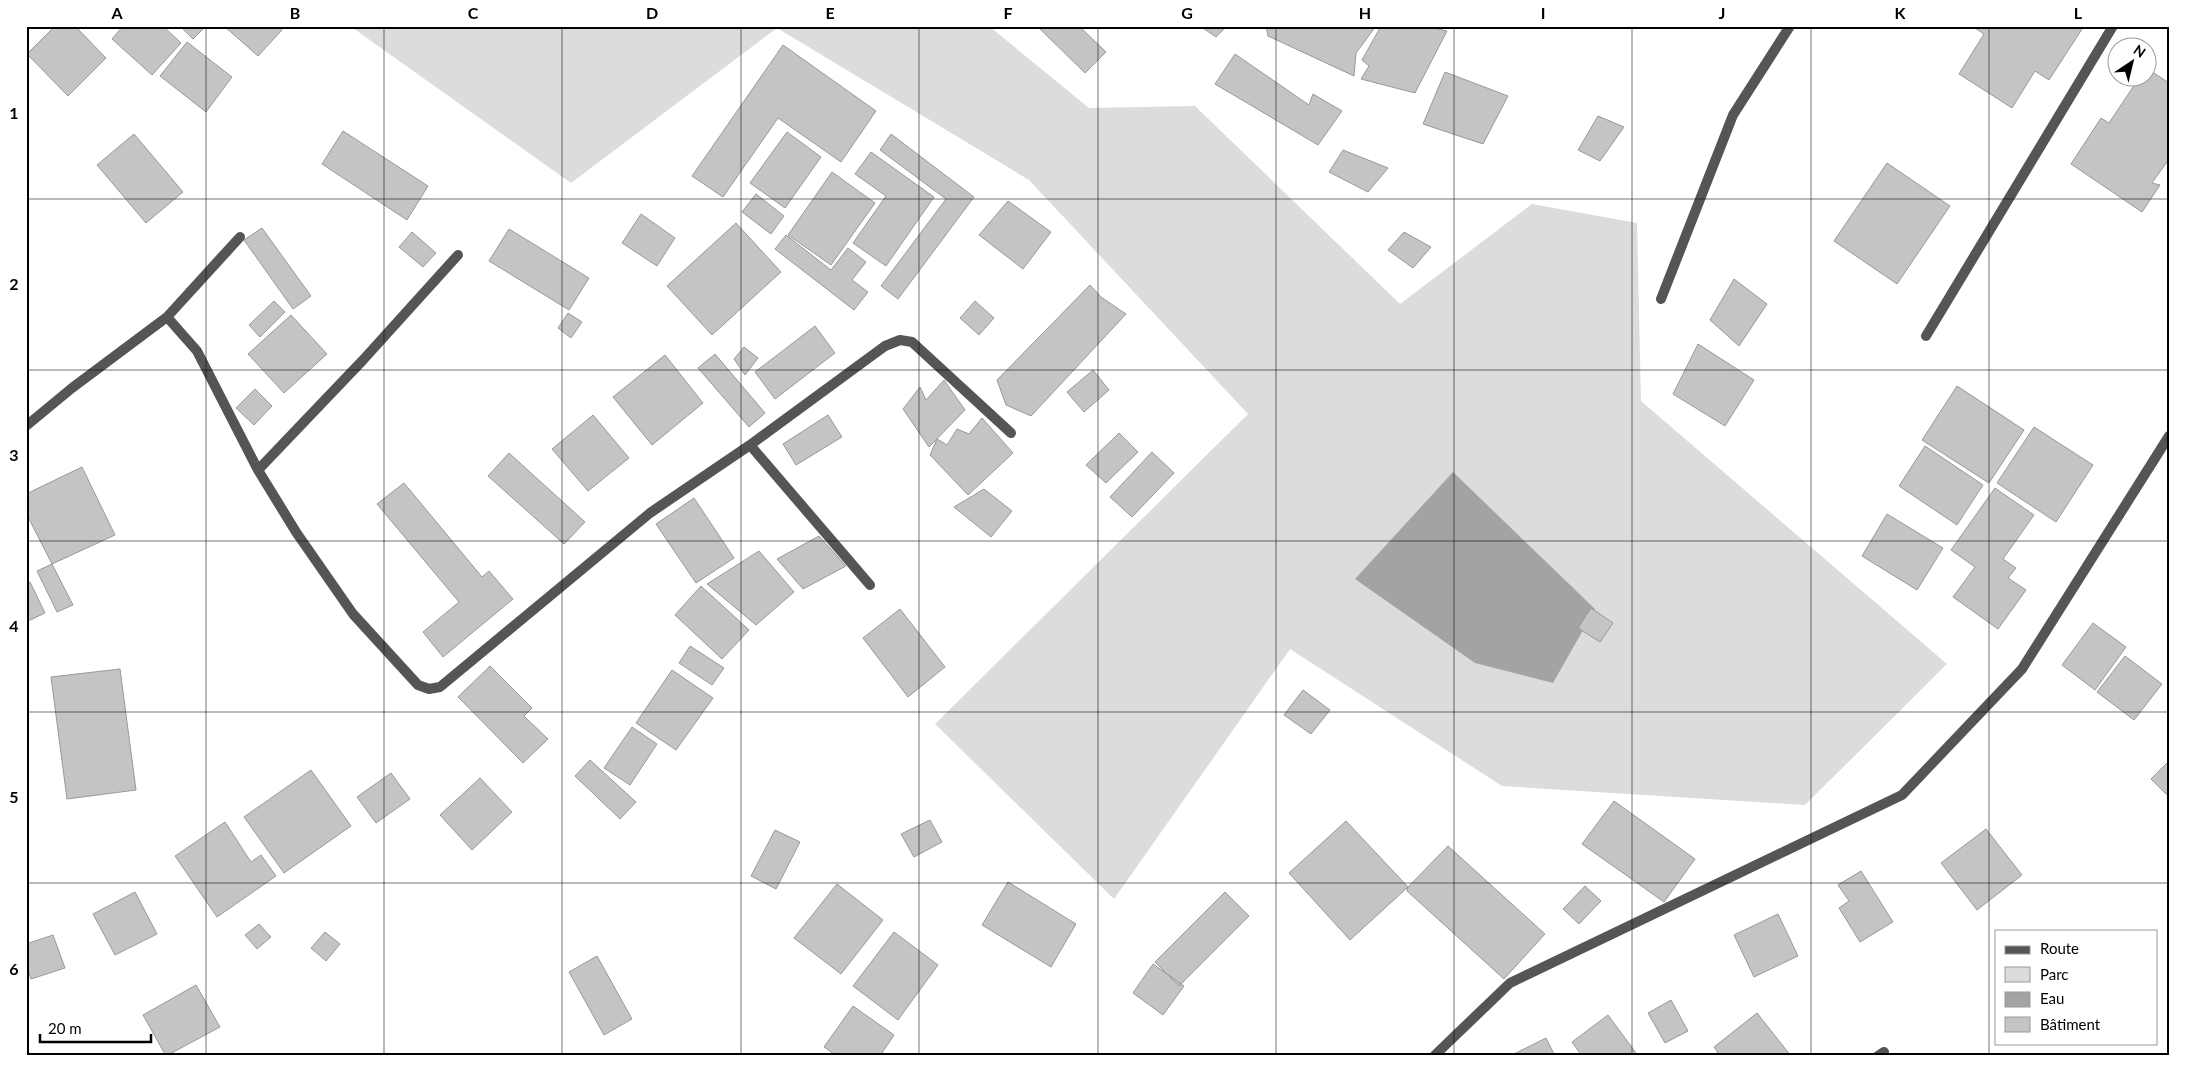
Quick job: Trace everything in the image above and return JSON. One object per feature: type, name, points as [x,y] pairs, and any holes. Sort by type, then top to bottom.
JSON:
[{"type":"street","points":[[1661,299],[1733,115],[1790,26]]},
{"type":"street","points":[[1926,336],[2113,26]]},
{"type":"street","points":[[26,426],[72,388],[167,317],[240,238]]},
{"type":"street","points":[[258,470],[363,360],[458,255]]},
{"type":"street","points":[[167,317],[196,351],[258,470],[296,532],[353,614],[418,685],[429,689],[440,687],[650,513],[750,445],[885,346],[900,340],[912,342],[1010,433]]},
{"type":"street","points":[[1434,1056],[1510,983],[1902,795],[2022,669],[2169,436]]},
{"type":"street","points":[[750,445],[870,585]]},
{"type":"green space","points":[[350,26],[989,26],[1089,108],[1195,106],[1400,304],[1532,204],[1637,223],[1641,401],[1947,664],[1805,805],[1502,786],[1290,649],[1114,899],[935,724],[1248,414],[1029,180],[777,28],[571,183]]},
{"type":"water","points":[[1453,472],[1595,609],[1553,683],[1475,663],[1355,579]]},
{"type":"building","points":[[55,26],[75,26],[106,58],[68,96],[27,54]]},
{"type":"building","points":[[123,26],[163,26],[181,43],[152,75],[112,39]]},
{"type":"building","points":[[180,26],[206,26],[193,39]]},
{"type":"building","points":[[224,26],[278,26],[282,30],[258,56]]},
{"type":"building","points":[[1037,26],[1079,26],[1106,52],[1085,73]]},
{"type":"building","points":[[1200,26],[1227,26],[1216,37]]},
{"type":"building","points":[[1266,26],[1376,26],[1356,53],[1354,76],[1268,36]]},
{"type":"building","points":[[1381,26],[1426,26],[1447,31],[1415,93],[1361,79],[1369,66],[1362,60]]},
{"type":"building","points":[[1972,26],[2084,26],[2049,80],[2035,71],[2012,108],[1959,74],[1984,34]]},
{"type":"building","points":[[187,42],[232,77],[206,112],[160,76]]},
{"type":"building","points":[[783,45],[876,111],[841,162],[778,118],[723,197],[692,176]]},
{"type":"building","points":[[1235,54],[1309,105],[1313,94],[1342,111],[1318,145],[1215,84]]},
{"type":"building","points":[[1445,72],[1508,96],[1483,144],[1423,124]]},
{"type":"building","points":[[2158,76],[2169,83],[2169,159],[2152,183],[2160,185],[2142,212],[2071,164],[2101,118],[2109,123],[2132,88],[2158,88]]},
{"type":"building","points":[[1598,116],[1624,127],[1600,161],[1578,150]]},
{"type":"building","points":[[343,131],[428,186],[407,220],[322,164]]},
{"type":"building","points":[[787,132],[821,157],[785,208],[750,183]]},
{"type":"building","points":[[134,134],[183,192],[146,223],[97,165]]},
{"type":"building","points":[[891,134],[974,197],[898,299],[881,286],[946,199],[880,150]]},
{"type":"building","points":[[1343,150],[1388,168],[1368,192],[1329,172]]},
{"type":"building","points":[[871,152],[934,197],[886,266],[853,243],[886,196],[855,174]]},
{"type":"building","points":[[1887,163],[1950,206],[1897,284],[1834,241]]},
{"type":"building","points":[[832,172],[875,203],[831,265],[788,235]]},
{"type":"building","points":[[756,194],[784,216],[771,234],[742,212]]},
{"type":"building","points":[[1008,201],[1051,232],[1023,269],[979,235]]},
{"type":"building","points":[[641,214],[675,238],[657,266],[622,243]]},
{"type":"building","points":[[736,223],[781,272],[712,335],[667,286]]},
{"type":"building","points":[[262,228],[311,296],[293,309],[244,240]]},
{"type":"building","points":[[509,229],[589,278],[569,310],[489,261]]},
{"type":"building","points":[[412,232],[436,253],[423,267],[399,247]]},
{"type":"building","points":[[1404,232],[1431,247],[1413,268],[1388,250]]},
{"type":"building","points":[[786,235],[831,270],[848,248],[866,262],[852,280],[868,292],[854,310],[775,249]]},
{"type":"building","points":[[1734,279],[1767,304],[1739,346],[1710,320]]},
{"type":"building","points":[[1090,285],[1101,297],[1126,314],[1031,416],[1006,405],[997,380]]},
{"type":"building","points":[[274,301],[285,312],[260,337],[249,325]]},
{"type":"building","points":[[975,301],[994,318],[979,335],[960,318]]},
{"type":"building","points":[[568,313],[582,322],[571,338],[558,328]]},
{"type":"building","points":[[291,315],[327,354],[284,393],[248,354]]},
{"type":"building","points":[[815,326],[835,353],[775,399],[755,372]]},
{"type":"building","points":[[1698,344],[1754,380],[1725,426],[1673,394]]},
{"type":"building","points":[[744,347],[758,358],[745,375],[734,359]]},
{"type":"building","points":[[715,354],[765,413],[749,427],[698,368]]},
{"type":"building","points":[[665,355],[703,403],[652,445],[613,397]]},
{"type":"building","points":[[1093,370],[1109,390],[1084,412],[1067,392]]},
{"type":"building","points":[[944,380],[965,410],[929,447],[903,409],[920,387],[926,400]]},
{"type":"building","points":[[1957,386],[2024,430],[1989,483],[1922,440]]},
{"type":"building","points":[[255,389],[272,406],[254,425],[236,408]]},
{"type":"building","points":[[593,415],[629,458],[588,491],[552,449]]},
{"type":"building","points":[[828,415],[842,437],[796,465],[783,444]]},
{"type":"building","points":[[982,418],[1013,453],[968,495],[930,455],[937,439],[947,445],[957,429],[969,434]]},
{"type":"building","points":[[2034,427],[2093,465],[2056,522],[1997,483]]},
{"type":"building","points":[[1119,433],[1138,452],[1106,483],[1086,465]]},
{"type":"building","points":[[1925,446],[1983,485],[1957,525],[1899,486]]},
{"type":"building","points":[[1152,452],[1174,473],[1132,517],[1110,497]]},
{"type":"building","points":[[509,453],[585,522],[564,544],[488,476]]},
{"type":"building","points":[[82,467],[115,535],[52,564],[26,513],[26,494]]},
{"type":"building","points":[[404,483],[482,577],[489,571],[513,599],[443,657],[423,632],[459,602],[377,504]]},
{"type":"building","points":[[1995,488],[2034,515],[2003,559],[2016,568],[2008,578],[2026,590],[1998,629],[1953,597],[1975,567],[1951,550]]},
{"type":"building","points":[[984,489],[1012,511],[991,537],[954,507]]},
{"type":"building","points":[[694,498],[734,558],[696,583],[656,524]]},
{"type":"building","points":[[1887,514],[1943,548],[1917,590],[1862,556]]},
{"type":"building","points":[[819,536],[846,566],[803,589],[777,559]]},
{"type":"building","points":[[759,551],[794,592],[756,625],[707,584]]},
{"type":"building","points":[[52,564],[73,605],[57,612],[37,571]]},
{"type":"building","points":[[30,582],[45,613],[26,622],[26,584]]},
{"type":"building","points":[[701,586],[749,630],[722,659],[675,615]]},
{"type":"building","points":[[1591,608],[1613,623],[1600,642],[1578,628]]},
{"type":"building","points":[[900,609],[945,667],[908,697],[863,638]]},
{"type":"building","points":[[2093,623],[2126,647],[2095,690],[2062,665]]},
{"type":"building","points":[[690,646],[724,668],[712,685],[679,663]]},
{"type":"building","points":[[2125,656],[2162,684],[2134,720],[2097,692]]},
{"type":"building","points":[[490,666],[532,708],[524,716],[548,739],[523,763],[458,697]]},
{"type":"building","points":[[120,669],[136,790],[67,799],[51,677]]},
{"type":"building","points":[[672,670],[713,698],[676,750],[636,723]]},
{"type":"building","points":[[1303,690],[1330,710],[1311,734],[1284,715]]},
{"type":"building","points":[[632,727],[657,744],[630,785],[604,768]]},
{"type":"building","points":[[590,760],[636,802],[620,819],[575,776]]},
{"type":"building","points":[[2169,761],[2169,793],[2167,795],[2151,779]]},
{"type":"building","points":[[311,770],[351,826],[284,873],[244,817]]},
{"type":"building","points":[[391,773],[410,799],[376,823],[357,797]]},
{"type":"building","points":[[480,778],[512,812],[472,850],[440,815]]},
{"type":"building","points":[[1614,801],[1695,859],[1664,902],[1582,844]]},
{"type":"building","points":[[930,820],[942,842],[914,857],[901,834]]},
{"type":"building","points":[[1346,821],[1408,887],[1350,940],[1289,873]]},
{"type":"building","points":[[225,822],[251,862],[261,855],[276,876],[217,917],[175,856]]},
{"type":"building","points":[[1986,829],[2022,875],[1977,910],[1941,863]]},
{"type":"building","points":[[775,830],[800,842],[776,889],[751,876]]},
{"type":"building","points":[[1448,846],[1545,934],[1504,979],[1407,891],[1408,887]]},
{"type":"building","points":[[1861,871],[1893,922],[1860,942],[1839,908],[1849,901],[1838,885]]},
{"type":"building","points":[[1008,882],[1076,924],[1051,967],[982,925]]},
{"type":"building","points":[[837,884],[883,920],[841,974],[794,938]]},
{"type":"building","points":[[1585,886],[1601,901],[1579,924],[1563,909]]},
{"type":"building","points":[[135,892],[157,934],[115,955],[93,914]]},
{"type":"building","points":[[1225,892],[1249,916],[1179,986],[1155,962]]},
{"type":"building","points":[[1778,914],[1798,956],[1754,977],[1734,935]]},
{"type":"building","points":[[259,924],[271,937],[257,949],[245,935]]},
{"type":"building","points":[[325,932],[340,944],[326,961],[311,948]]},
{"type":"building","points":[[894,932],[938,965],[898,1020],[853,986]]},
{"type":"building","points":[[53,935],[65,968],[31,979],[26,964],[26,944]]},
{"type":"building","points":[[597,956],[632,1019],[604,1035],[569,972]]},
{"type":"building","points":[[1153,964],[1184,986],[1163,1015],[1133,993]]},
{"type":"building","points":[[196,985],[220,1027],[166,1056],[143,1015]]},
{"type":"building","points":[[1671,1000],[1688,1031],[1665,1043],[1648,1013]]},
{"type":"building","points":[[853,1006],[894,1035],[880,1056],[837,1056],[824,1047]]},
{"type":"building","points":[[1757,1013],[1791,1056],[1720,1056],[1714,1047]]},
{"type":"building","points":[[1608,1015],[1636,1053],[1633,1056],[1582,1056],[1572,1042]]},
{"type":"building","points":[[1546,1038],[1555,1056],[1510,1056]]}]
